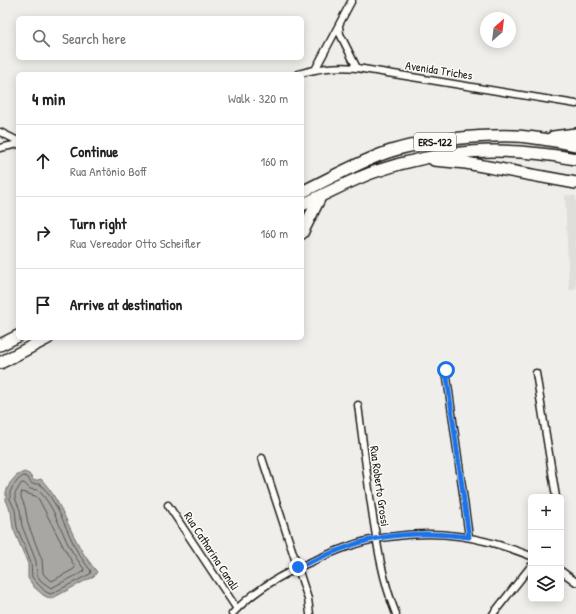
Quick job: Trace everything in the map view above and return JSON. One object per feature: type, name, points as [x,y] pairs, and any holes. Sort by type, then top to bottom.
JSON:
[{"type":"highway","points":[[540,138],[576,134]]},
{"type":"highway","name":"ERS-122","points":[[304,191],[371,159],[412,146],[437,142],[516,136],[576,144]]},
{"type":"highway","name":"ERS-122","points":[[304,204],[374,172],[444,154],[478,150],[522,152],[576,159]]},
{"type":"highway","points":[[424,159],[466,163],[576,183]]},
{"type":"highway","points":[[304,229],[320,197]]},
{"type":"highway","points":[[0,345],[16,337]]},
{"type":"highway","points":[[0,363],[44,340]]},
{"type":"street","points":[[316,68],[352,0]]},
{"type":"street","points":[[339,26],[340,34],[357,68]]},
{"type":"street","name":"Avenida Triches","points":[[304,72],[316,68],[338,66],[357,68],[576,104]]},
{"type":"street","points":[[0,132],[16,141]]},
{"type":"street","points":[[0,148],[16,143]]},
{"type":"street","points":[[446,370],[469,537]]},
{"type":"street","points":[[536,373],[556,494]]},
{"type":"street","name":"Rua Roberto Grossi","points":[[358,405],[376,539],[390,599],[396,614]]},
{"type":"street","points":[[262,458],[308,599],[310,614]]},
{"type":"street","name":"Rua Catharina Canali","points":[[168,505],[234,612]]},
{"type":"street","points":[[234,612],[254,594],[271,582],[298,567],[350,546],[376,539],[407,534],[433,534],[469,537],[505,546],[528,555]]},
{"type":"street","points":[[492,614],[528,570]]},
{"type":"street","points":[[564,573],[576,582]]},
{"type":"shaded area","points":[[565,195],[576,196],[576,289],[569,290]]},
{"type":"water","points":[[24,472],[29,474],[34,481],[41,479],[53,494],[80,548],[97,572],[94,576],[51,599],[43,595],[34,587],[28,578],[28,564],[13,528],[11,512],[6,500],[6,492],[10,483],[16,476]]},
{"type":"route","points":[[298,567],[350,546],[376,539],[407,534],[440,534],[469,537],[446,370]]}]
